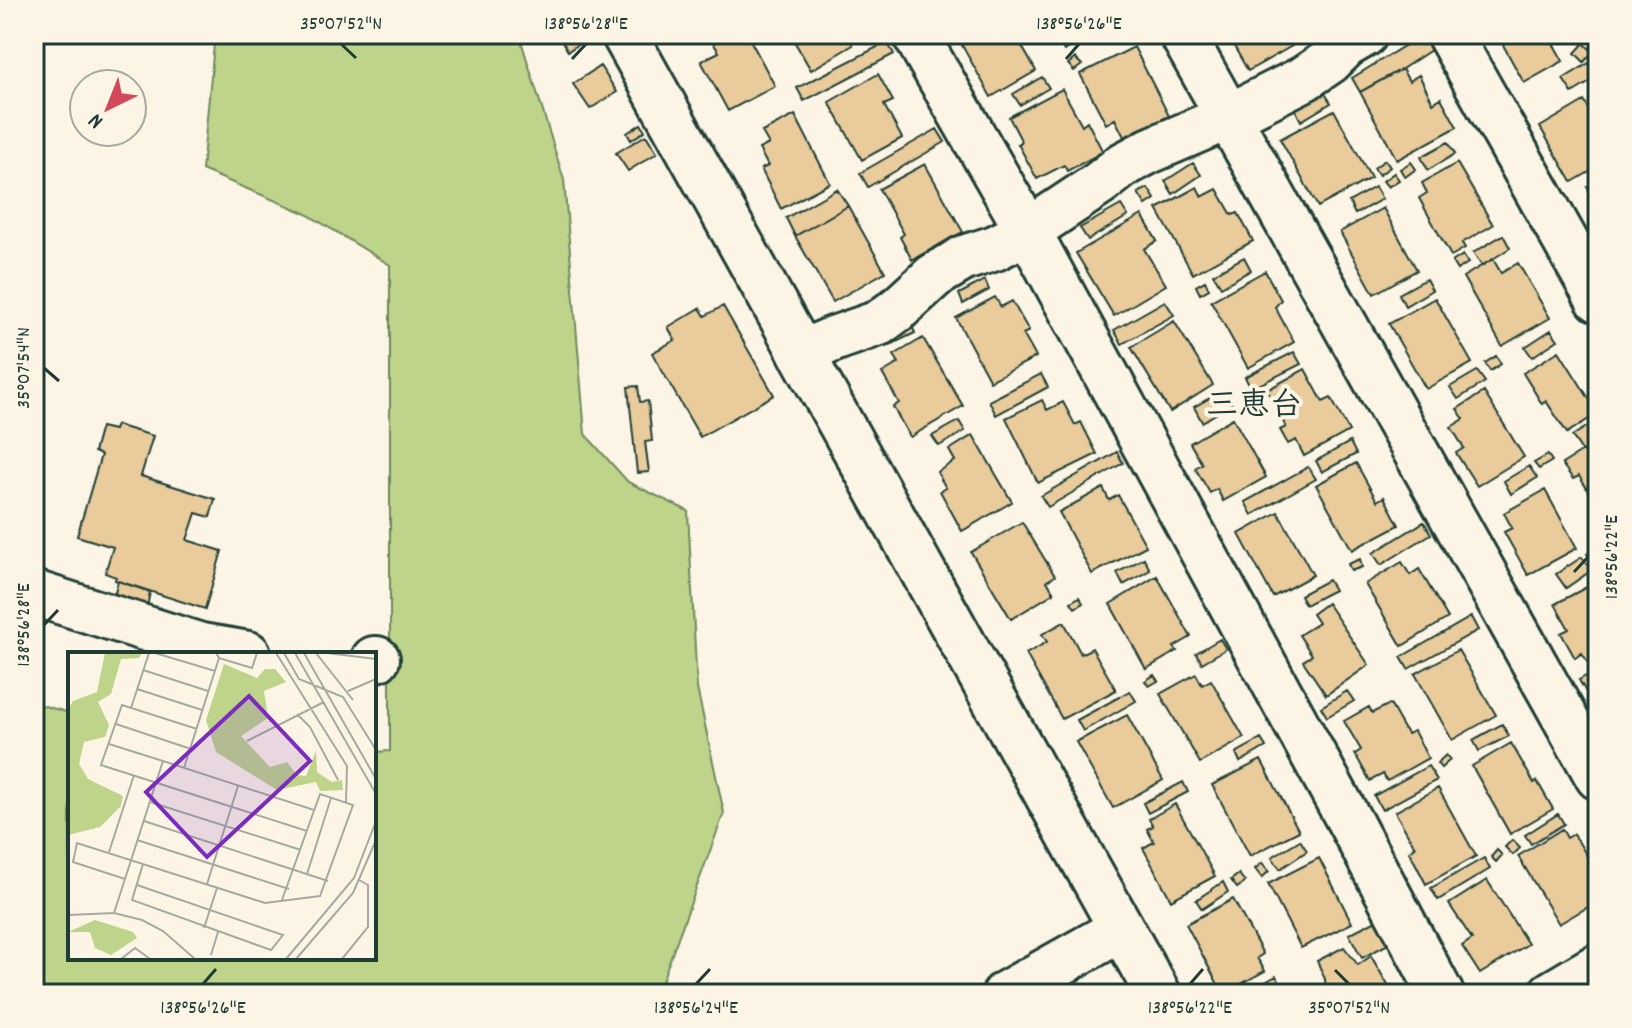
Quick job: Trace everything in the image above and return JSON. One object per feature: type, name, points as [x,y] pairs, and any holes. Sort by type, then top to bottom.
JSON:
[{"type":"street","points":[[624,34],[1158,994]]},
{"type":"street","points":[[915,34],[1028,231],[1441,994]]},
{"type":"street","points":[[1182,34],[1598,777]]},
{"type":"street","points":[[801,353],[879,323],[934,276],[964,258],[995,248],[1028,231],[1123,165],[1149,151],[1228,117],[1305,78],[1365,34]]},
{"type":"street","points":[[1449,34],[1598,299]]},
{"type":"street","points":[[34,593],[201,646],[236,652]]},
{"type":"street","points":[[1005,994],[1121,929]]},
{"type":"street","points":[[1551,994],[1598,966]]},
{"type":"green space","points":[[215,34],[519,34],[564,180],[585,434],[628,482],[688,511],[697,688],[724,813],[662,981],[660,994],[34,994],[34,703],[68,712],[68,960],[376,960],[376,752],[390,751],[390,265],[305,213],[202,170]]},
{"type":"building","points":[[566,34],[580,34],[585,40],[568,51],[560,38]]},
{"type":"building","points":[[725,34],[747,34],[775,86],[728,111],[701,61],[719,52],[712,41]]},
{"type":"building","points":[[790,34],[847,34],[853,45],[811,70]]},
{"type":"building","points":[[970,34],[1015,34],[1036,71],[991,97],[959,40]]},
{"type":"building","points":[[1055,34],[1095,34],[1064,51]]},
{"type":"building","points":[[1227,34],[1285,34],[1292,46],[1248,71]]},
{"type":"building","points":[[1497,34],[1548,34],[1563,61],[1524,83]]},
{"type":"building","points":[[1422,35],[1431,50],[1360,92],[1352,78]]},
{"type":"building","points":[[887,42],[894,54],[804,101],[797,88]]},
{"type":"building","points":[[1584,43],[1593,52],[1584,62],[1575,53]]},
{"type":"building","points":[[1134,47],[1169,116],[1125,139],[1115,119],[1106,124],[1080,74]]},
{"type":"building","points":[[1075,58],[1082,65],[1074,71],[1068,64]]},
{"type":"building","points":[[1589,63],[1597,78],[1572,93],[1563,79]]},
{"type":"building","points":[[600,66],[617,92],[590,109],[573,84]]},
{"type":"building","points":[[1402,69],[1409,81],[1419,75],[1433,103],[1441,98],[1457,127],[1397,160],[1360,92]]},
{"type":"building","points":[[878,74],[893,101],[884,105],[902,138],[862,160],[829,102]]},
{"type":"building","points":[[1042,77],[1049,88],[1020,105],[1013,94]]},
{"type":"building","points":[[1062,89],[1082,125],[1087,121],[1103,152],[1067,171],[1064,165],[1037,179],[1018,144],[1022,142],[1009,117]]},
{"type":"building","points":[[1324,92],[1331,103],[1301,121],[1295,109]]},
{"type":"building","points":[[1584,101],[1598,124],[1598,167],[1572,182],[1540,127]]},
{"type":"building","points":[[1334,110],[1371,178],[1318,207],[1280,139]]},
{"type":"building","points":[[795,115],[830,183],[781,209],[761,169],[768,166],[759,149],[769,144],[762,132]]},
{"type":"building","points":[[641,124],[645,131],[631,140],[627,133]]},
{"type":"building","points":[[937,129],[945,142],[868,187],[860,173]]},
{"type":"building","points":[[646,135],[657,153],[628,171],[616,153]]},
{"type":"building","points":[[1448,142],[1455,154],[1428,170],[1421,157]]},
{"type":"building","points":[[1385,160],[1390,167],[1379,175],[1374,168]]},
{"type":"building","points":[[1411,162],[1416,169],[1405,177],[1400,169]]},
{"type":"building","points":[[1193,163],[1201,175],[1173,194],[1165,181]]},
{"type":"building","points":[[1457,163],[1493,225],[1462,243],[1465,248],[1451,256],[1419,198],[1427,193],[1422,183]]},
{"type":"building","points":[[925,164],[963,232],[912,260],[900,237],[904,234],[879,189]]},
{"type":"building","points":[[1394,173],[1399,180],[1388,187],[1383,181]]},
{"type":"building","points":[[1598,181],[1598,208],[1587,187]]},
{"type":"building","points":[[1197,187],[1202,197],[1217,189],[1232,215],[1238,213],[1253,241],[1193,274],[1157,209]]},
{"type":"building","points":[[1375,187],[1382,199],[1355,214],[1349,202]]},
{"type":"building","points":[[1148,188],[1155,199],[1146,205],[1138,193]]},
{"type":"building","points":[[837,189],[848,206],[795,236],[786,218]]},
{"type":"building","points":[[1121,205],[1128,216],[1088,240],[1080,228]]},
{"type":"building","points":[[848,206],[885,272],[833,302],[795,236]]},
{"type":"building","points":[[1383,208],[1417,270],[1374,294],[1340,232]]},
{"type":"building","points":[[1142,215],[1157,241],[1144,249],[1166,285],[1114,316],[1076,253]]},
{"type":"building","points":[[1503,235],[1510,248],[1482,266],[1473,253]]},
{"type":"building","points":[[1463,255],[1468,263],[1457,270],[1452,262]]},
{"type":"building","points":[[1244,257],[1251,270],[1221,287],[1213,274]]},
{"type":"building","points":[[1493,259],[1501,273],[1518,263],[1550,318],[1502,346],[1463,277]]},
{"type":"building","points":[[1265,271],[1281,300],[1275,307],[1294,342],[1248,368],[1211,301]]},
{"type":"building","points":[[1426,279],[1432,290],[1405,306],[1399,294]]},
{"type":"building","points":[[985,280],[989,290],[963,304],[959,294]]},
{"type":"building","points":[[1205,281],[1209,289],[1200,294],[1196,286]]},
{"type":"building","points":[[995,297],[1001,307],[1012,301],[1029,331],[1023,334],[1036,357],[990,381],[956,318]]},
{"type":"building","points":[[1435,298],[1472,363],[1426,389],[1389,324]]},
{"type":"building","points":[[1165,301],[1174,315],[1122,344],[1114,330]]},
{"type":"building","points":[[723,306],[774,395],[700,437],[652,353],[675,340],[668,327],[700,308],[705,316]]},
{"type":"building","points":[[1174,321],[1213,385],[1170,412],[1131,347]]},
{"type":"building","points":[[911,324],[915,333],[886,347],[881,339]]},
{"type":"building","points":[[1551,330],[1558,340],[1532,357],[1525,347]]},
{"type":"building","points":[[923,338],[963,406],[910,437],[893,407],[899,403],[882,373],[899,363],[894,355]]},
{"type":"building","points":[[1559,351],[1598,413],[1567,433],[1546,401],[1542,404],[1523,373]]},
{"type":"building","points":[[1294,352],[1301,364],[1251,389],[1245,377]]},
{"type":"building","points":[[1496,356],[1501,364],[1490,371],[1485,363]]},
{"type":"building","points":[[1305,369],[1323,402],[1331,398],[1349,431],[1304,456],[1296,440],[1288,444],[1280,430],[1286,427],[1267,390]]},
{"type":"building","points":[[1477,371],[1485,382],[1458,399],[1450,387]]},
{"type":"building","points":[[1041,374],[1048,387],[996,415],[989,401]]},
{"type":"building","points":[[638,386],[640,402],[648,401],[652,441],[645,442],[649,472],[637,473],[628,387]]},
{"type":"building","points":[[1224,390],[1232,404],[1202,422],[1194,407]]},
{"type":"building","points":[[1484,392],[1524,457],[1477,486],[1456,453],[1464,448],[1451,427],[1464,419],[1457,409]]},
{"type":"building","points":[[1042,400],[1047,410],[1063,402],[1075,425],[1081,422],[1097,454],[1038,483],[1006,418]]},
{"type":"building","points":[[1233,418],[1266,477],[1223,501],[1217,489],[1210,493],[1195,468],[1202,464],[1190,443]]},
{"type":"building","points":[[959,421],[965,431],[939,446],[932,436]]},
{"type":"building","points":[[1596,421],[1598,442],[1583,452],[1572,436]]},
{"type":"building","points":[[116,425],[153,436],[141,476],[215,499],[210,517],[196,513],[187,540],[222,551],[205,609],[115,580],[116,577],[105,573],[113,547],[77,536],[101,455],[94,452],[101,427],[114,430]]},
{"type":"building","points":[[973,435],[1012,502],[962,531],[940,491],[946,488],[937,472],[955,461],[949,450]]},
{"type":"building","points":[[1350,442],[1356,454],[1322,472],[1316,461]]},
{"type":"building","points":[[1598,442],[1598,506],[1579,476],[1573,479],[1562,464]]},
{"type":"building","points":[[1117,452],[1123,463],[1048,507],[1041,496]]},
{"type":"building","points":[[1548,455],[1552,461],[1539,469],[1534,463]]},
{"type":"building","points":[[1356,463],[1377,501],[1384,497],[1399,525],[1352,550],[1316,485]]},
{"type":"building","points":[[1529,466],[1537,478],[1511,494],[1504,481]]},
{"type":"building","points":[[1308,467],[1316,479],[1252,515],[1245,502]]},
{"type":"building","points":[[1103,488],[1109,500],[1118,495],[1146,546],[1092,574],[1059,512]]},
{"type":"building","points":[[1545,490],[1577,548],[1528,575],[1504,532],[1512,528],[1504,513]]},
{"type":"building","points":[[1278,512],[1313,575],[1273,597],[1239,534]]},
{"type":"building","points":[[1022,522],[1055,576],[1047,581],[1054,593],[1011,619],[971,552]]},
{"type":"building","points":[[1424,522],[1431,534],[1381,565],[1373,553]]},
{"type":"building","points":[[1597,545],[1598,558],[1595,562],[1587,554]]},
{"type":"building","points":[[1582,557],[1592,570],[1566,588],[1556,574]]},
{"type":"building","points":[[1144,558],[1150,570],[1123,585],[1117,573]]},
{"type":"building","points":[[1360,559],[1362,567],[1351,571],[1348,564]]},
{"type":"building","points":[[1402,562],[1410,575],[1419,569],[1448,618],[1402,646],[1365,584]]},
{"type":"building","points":[[1157,576],[1191,637],[1174,647],[1177,651],[1146,669],[1110,604]]},
{"type":"building","points":[[1328,580],[1334,590],[1305,605],[1300,595]]},
{"type":"building","points":[[118,581],[150,592],[146,612],[113,601]]},
{"type":"building","points":[[1598,581],[1598,659],[1589,664],[1582,653],[1575,658],[1561,633],[1569,629],[1555,604]]},
{"type":"building","points":[[1079,597],[1083,603],[1075,608],[1071,602]]},
{"type":"building","points":[[1327,603],[1369,665],[1326,695],[1303,661],[1312,655],[1299,635],[1318,623],[1312,614]]},
{"type":"building","points":[[1471,617],[1478,630],[1408,669],[1401,657]]},
{"type":"building","points":[[1064,622],[1081,654],[1092,648],[1116,690],[1062,719],[1026,654],[1047,642],[1042,634]]},
{"type":"building","points":[[1220,639],[1226,649],[1202,663],[1196,653]]},
{"type":"building","points":[[1458,650],[1496,715],[1452,740],[1415,674]]},
{"type":"building","points":[[1598,669],[1598,685],[1586,692],[1579,680]]},
{"type":"building","points":[[1196,674],[1202,685],[1211,680],[1244,738],[1200,763],[1160,694]]},
{"type":"building","points":[[1154,675],[1158,681],[1149,686],[1145,681]]},
{"type":"building","points":[[1130,691],[1136,701],[1083,731],[1077,720]]},
{"type":"building","points":[[1347,691],[1354,701],[1327,717],[1321,707]]},
{"type":"building","points":[[1390,704],[1407,734],[1414,731],[1428,758],[1387,781],[1383,774],[1370,781],[1355,754],[1361,750],[1344,721],[1369,707],[1372,713]]},
{"type":"building","points":[[1127,715],[1163,780],[1113,808],[1076,742]]},
{"type":"building","points":[[1502,724],[1509,736],[1479,751],[1473,740]]},
{"type":"building","points":[[1261,739],[1266,747],[1240,762],[1236,753]]},
{"type":"building","points":[[1511,743],[1553,809],[1510,834],[1472,766]]},
{"type":"building","points":[[1446,755],[1450,760],[1441,768],[1437,763]]},
{"type":"building","points":[[1261,760],[1299,831],[1250,856],[1212,785]]},
{"type":"building","points":[[1428,766],[1437,780],[1382,810],[1374,796]]},
{"type":"building","points":[[1183,782],[1188,792],[1148,813],[1143,803]]},
{"type":"building","points":[[1438,788],[1476,856],[1426,884],[1409,851],[1415,847],[1395,812]]},
{"type":"building","points":[[1175,804],[1215,876],[1171,900],[1143,848],[1154,842],[1147,829],[1153,826],[1149,819]]},
{"type":"building","points":[[1558,814],[1564,824],[1531,844],[1525,835]]},
{"type":"building","points":[[1562,829],[1567,838],[1574,834],[1598,875],[1598,901],[1559,924],[1518,856]]},
{"type":"building","points":[[1300,840],[1307,851],[1280,869],[1272,857]]},
{"type":"building","points":[[1512,840],[1520,848],[1513,855],[1505,847]]},
{"type":"building","points":[[1497,850],[1502,855],[1496,862],[1491,857]]},
{"type":"building","points":[[1319,858],[1352,923],[1301,948],[1268,884]]},
{"type":"building","points":[[1484,858],[1490,869],[1438,900],[1431,888]]},
{"type":"building","points":[[1262,863],[1269,871],[1262,878],[1255,869]]},
{"type":"building","points":[[1239,874],[1245,882],[1237,888],[1231,880]]},
{"type":"building","points":[[1487,880],[1528,944],[1480,974],[1462,946],[1472,939],[1449,904]]},
{"type":"building","points":[[1223,882],[1228,892],[1202,909],[1196,900]]},
{"type":"building","points":[[1233,899],[1263,954],[1257,958],[1265,971],[1223,994],[1186,924]]},
{"type":"building","points":[[1380,918],[1392,942],[1362,958],[1349,934]]},
{"type":"building","points":[[1344,947],[1358,965],[1371,956],[1393,994],[1326,994],[1325,979],[1317,961]]},
{"type":"building","points":[[1276,976],[1283,988],[1273,994],[1244,994]]},
{"type":"district","name":"三恵台","points":[[1254,403]]}]
